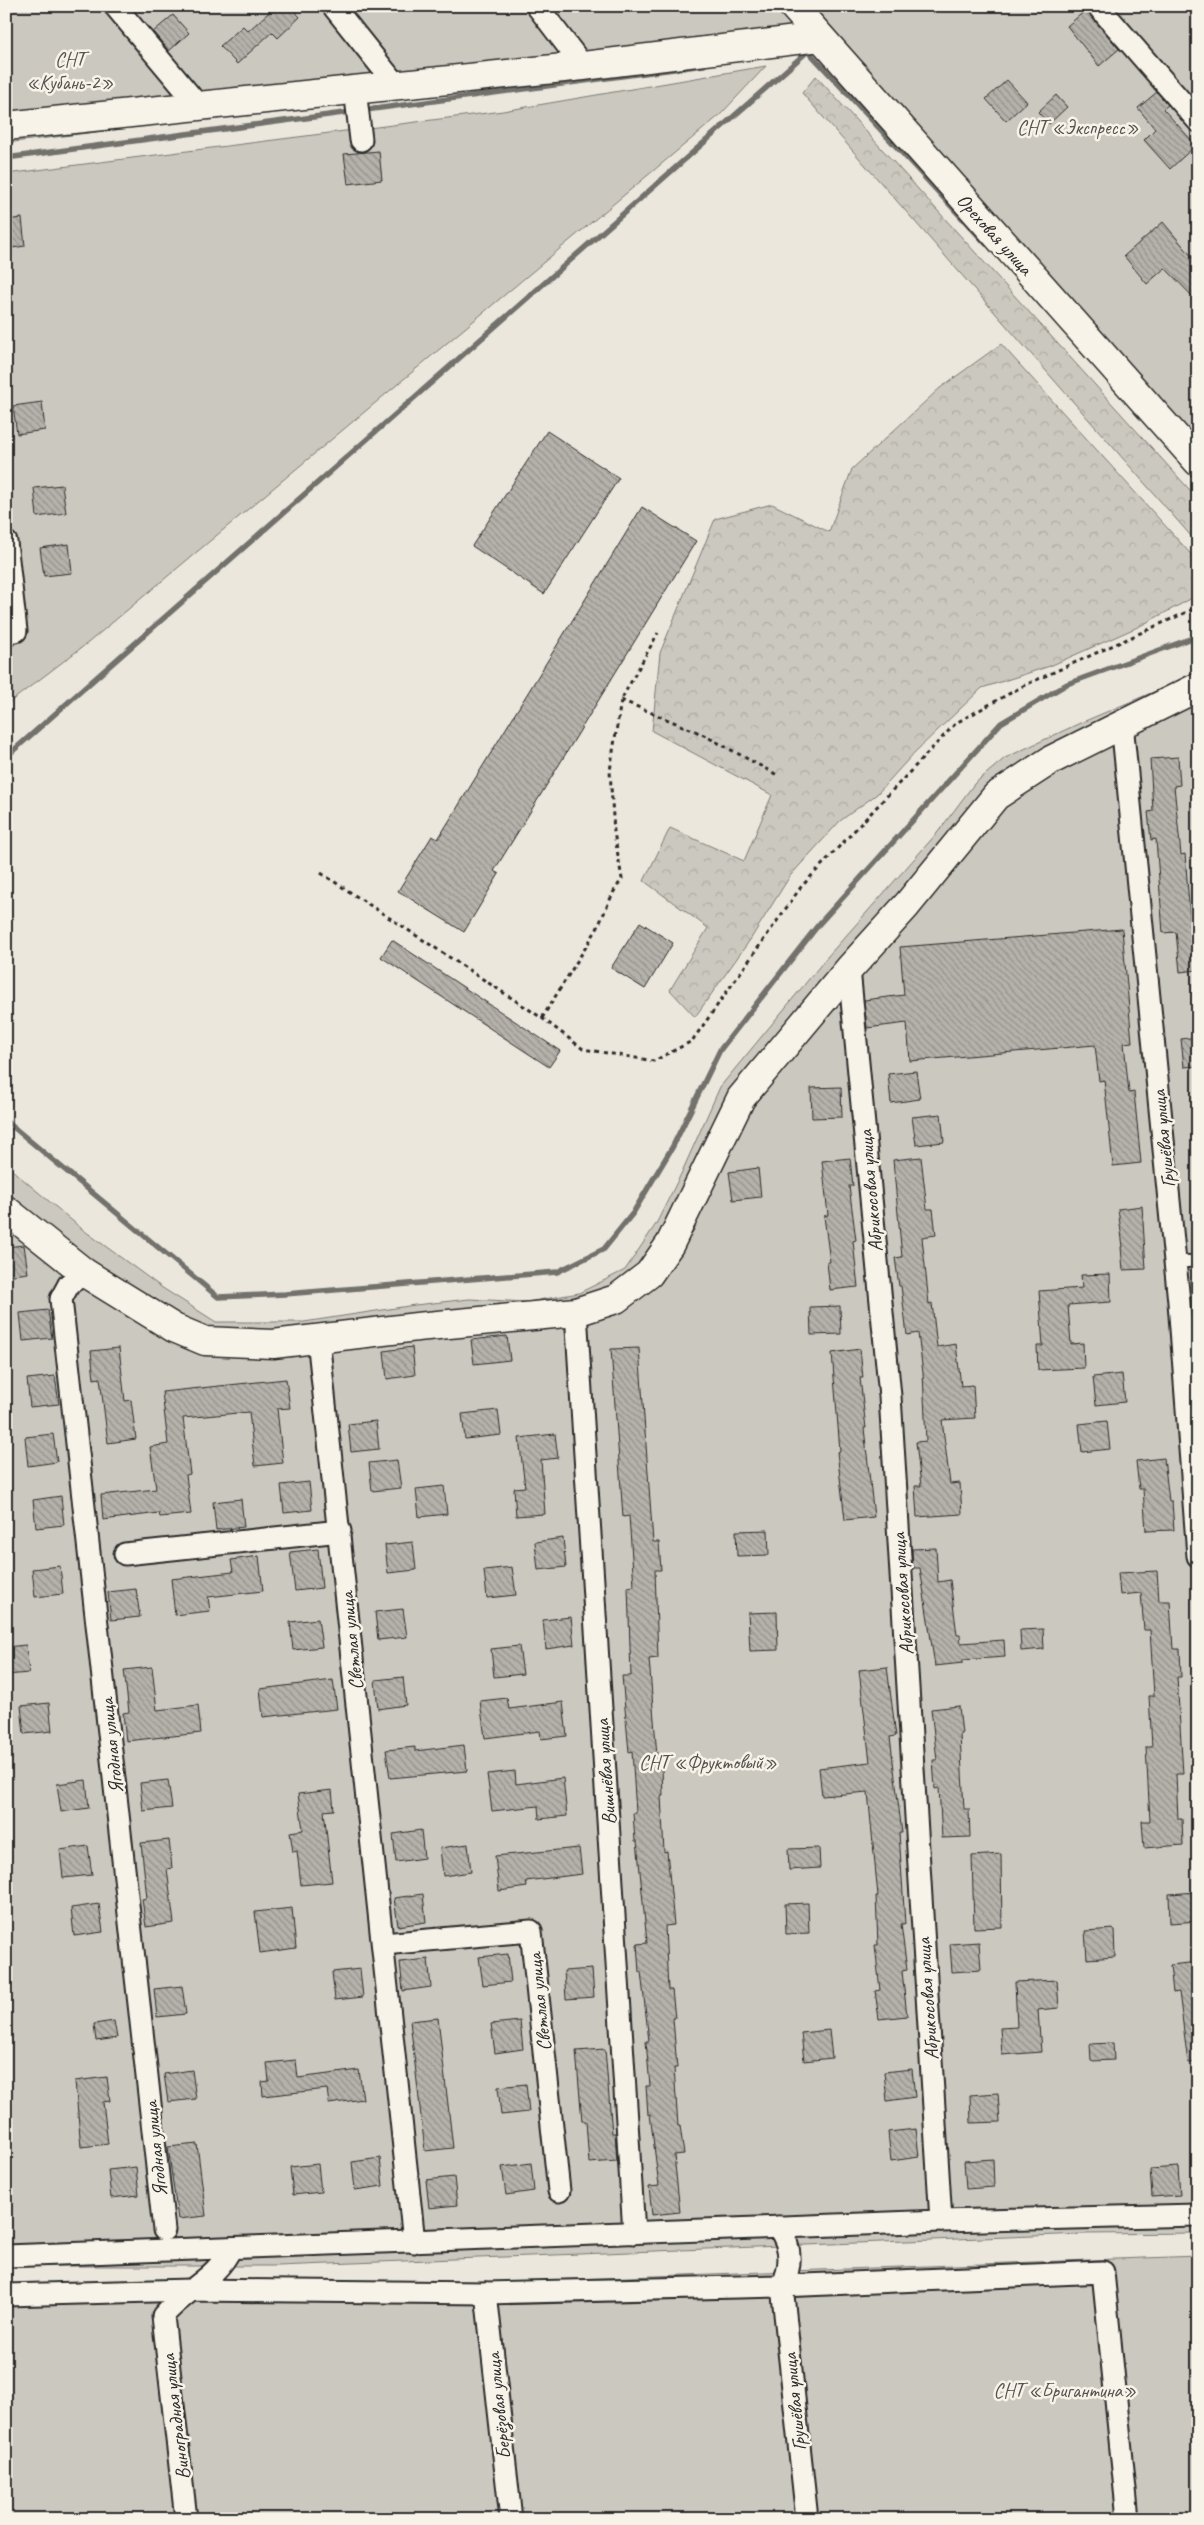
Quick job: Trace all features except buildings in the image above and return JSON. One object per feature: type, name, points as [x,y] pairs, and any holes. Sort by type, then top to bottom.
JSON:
[{"type":"street","points":[[115,6],[197,104]]},
{"type":"street","points":[[332,6],[396,85]]},
{"type":"street","points":[[537,6],[583,66]]},
{"type":"street","name":"Ореховая улица","points":[[793,6],[1198,462]]},
{"type":"street","points":[[1098,6],[1198,121]]},
{"type":"street","points":[[6,126],[197,104],[358,113],[396,85],[583,66],[820,37]]},
{"type":"street","points":[[6,542],[11,637]]},
{"type":"street","points":[[6,1210],[85,1273],[174,1328],[205,1341],[273,1344],[576,1312],[616,1300],[649,1274],[670,1244],[741,1098],[849,969],[907,905],[996,796],[1051,760],[1122,723],[1198,687]]},
{"type":"street","name":"Грушёвая улица","points":[[1122,723],[1175,1262],[1198,1556]]},
{"type":"street","name":"Абрикосовая улица","points":[[849,969],[890,1396],[941,2221]]},
{"type":"street","name":"Ягодная улица","points":[[85,1273],[69,1284],[61,1299],[164,2230]]},
{"type":"street","name":"Вишнёвая улица","points":[[576,1312],[634,2233]]},
{"type":"street","name":"Светлая улица","points":[[318,1338],[414,2242]]},
{"type":"street","points":[[125,1554],[340,1531]]},
{"type":"street","name":"Светлая улица","points":[[383,1944],[531,1931],[558,2191]]},
{"type":"street","points":[[6,2256],[941,2221],[1198,2215]]},
{"type":"street","points":[[778,2228],[784,2235],[791,2255],[782,2286]]},
{"type":"street","points":[[190,2290],[207,2279],[224,2264],[231,2248]]},
{"type":"street","points":[[6,2295],[190,2290],[486,2292],[782,2286],[1103,2272],[1128,2519]]},
{"type":"street","name":"Грушёвая улица","points":[[782,2286],[807,2519]]},
{"type":"street","name":"Виноградная улица","points":[[186,2519],[163,2316],[175,2301],[190,2290]]},
{"type":"street","name":"Берёзовая улица","points":[[486,2292],[511,2519]]},
{"type":"lane","points":[[1175,1262],[1198,1261]]},
{"type":"path","points":[[321,873],[542,1018],[583,1049],[654,1061],[692,1041],[801,887],[956,722],[1023,686],[1198,607]]},
{"type":"path","points":[[542,1018],[597,929],[613,893],[622,879],[614,832],[610,771],[621,700],[658,633]]},
{"type":"path","points":[[621,700],[702,734],[779,776]]},
{"type":"green space","name":"СНТ «Кубань-2»","points":[[6,6],[804,6],[836,42],[6,143]]},
{"type":"green space","name":"СНТ «Экспресс»","points":[[813,6],[1198,6],[1198,441]]},
{"type":"green space","points":[[766,66],[720,115],[89,642],[6,705],[6,174],[503,111]]},
{"type":"green space","points":[[816,76],[1198,499],[1198,544],[802,93]]},
{"type":"green space","points":[[1001,344],[1198,562],[1198,595],[1140,626],[1050,666],[982,688],[915,752],[877,794],[840,821],[790,876],[750,940],[695,1017],[670,990],[708,928],[644,881],[670,828],[744,861],[772,795],[652,731],[660,653],[715,519],[772,504],[829,532],[852,469],[940,388]]},
{"type":"green space","name":"СНТ «Фруктовый»","points":[[1198,673],[1198,2233],[1083,2234],[278,2266],[6,2266],[6,1165],[82,1229],[161,1287],[216,1322],[304,1322],[415,1305],[469,1299],[527,1302],[579,1293],[625,1270],[656,1224],[720,1087],[828,956],[938,832],[974,784],[1005,758],[1078,724]]},
{"type":"green space","name":"СНТ «Бригантина»","points":[[1198,2256],[1198,2519],[6,2519],[6,2300]]},
{"type":"waterway","points":[[802,52],[808,51],[986,244]]},
{"type":"waterway","points":[[6,757],[808,51]]},
{"type":"waterway","points":[[6,158],[704,65]]},
{"type":"waterway","points":[[6,1121],[218,1297],[285,1294],[557,1272],[604,1249],[633,1213],[673,1146],[720,1050],[819,924],[1001,723],[1067,684],[1198,636]]}]
